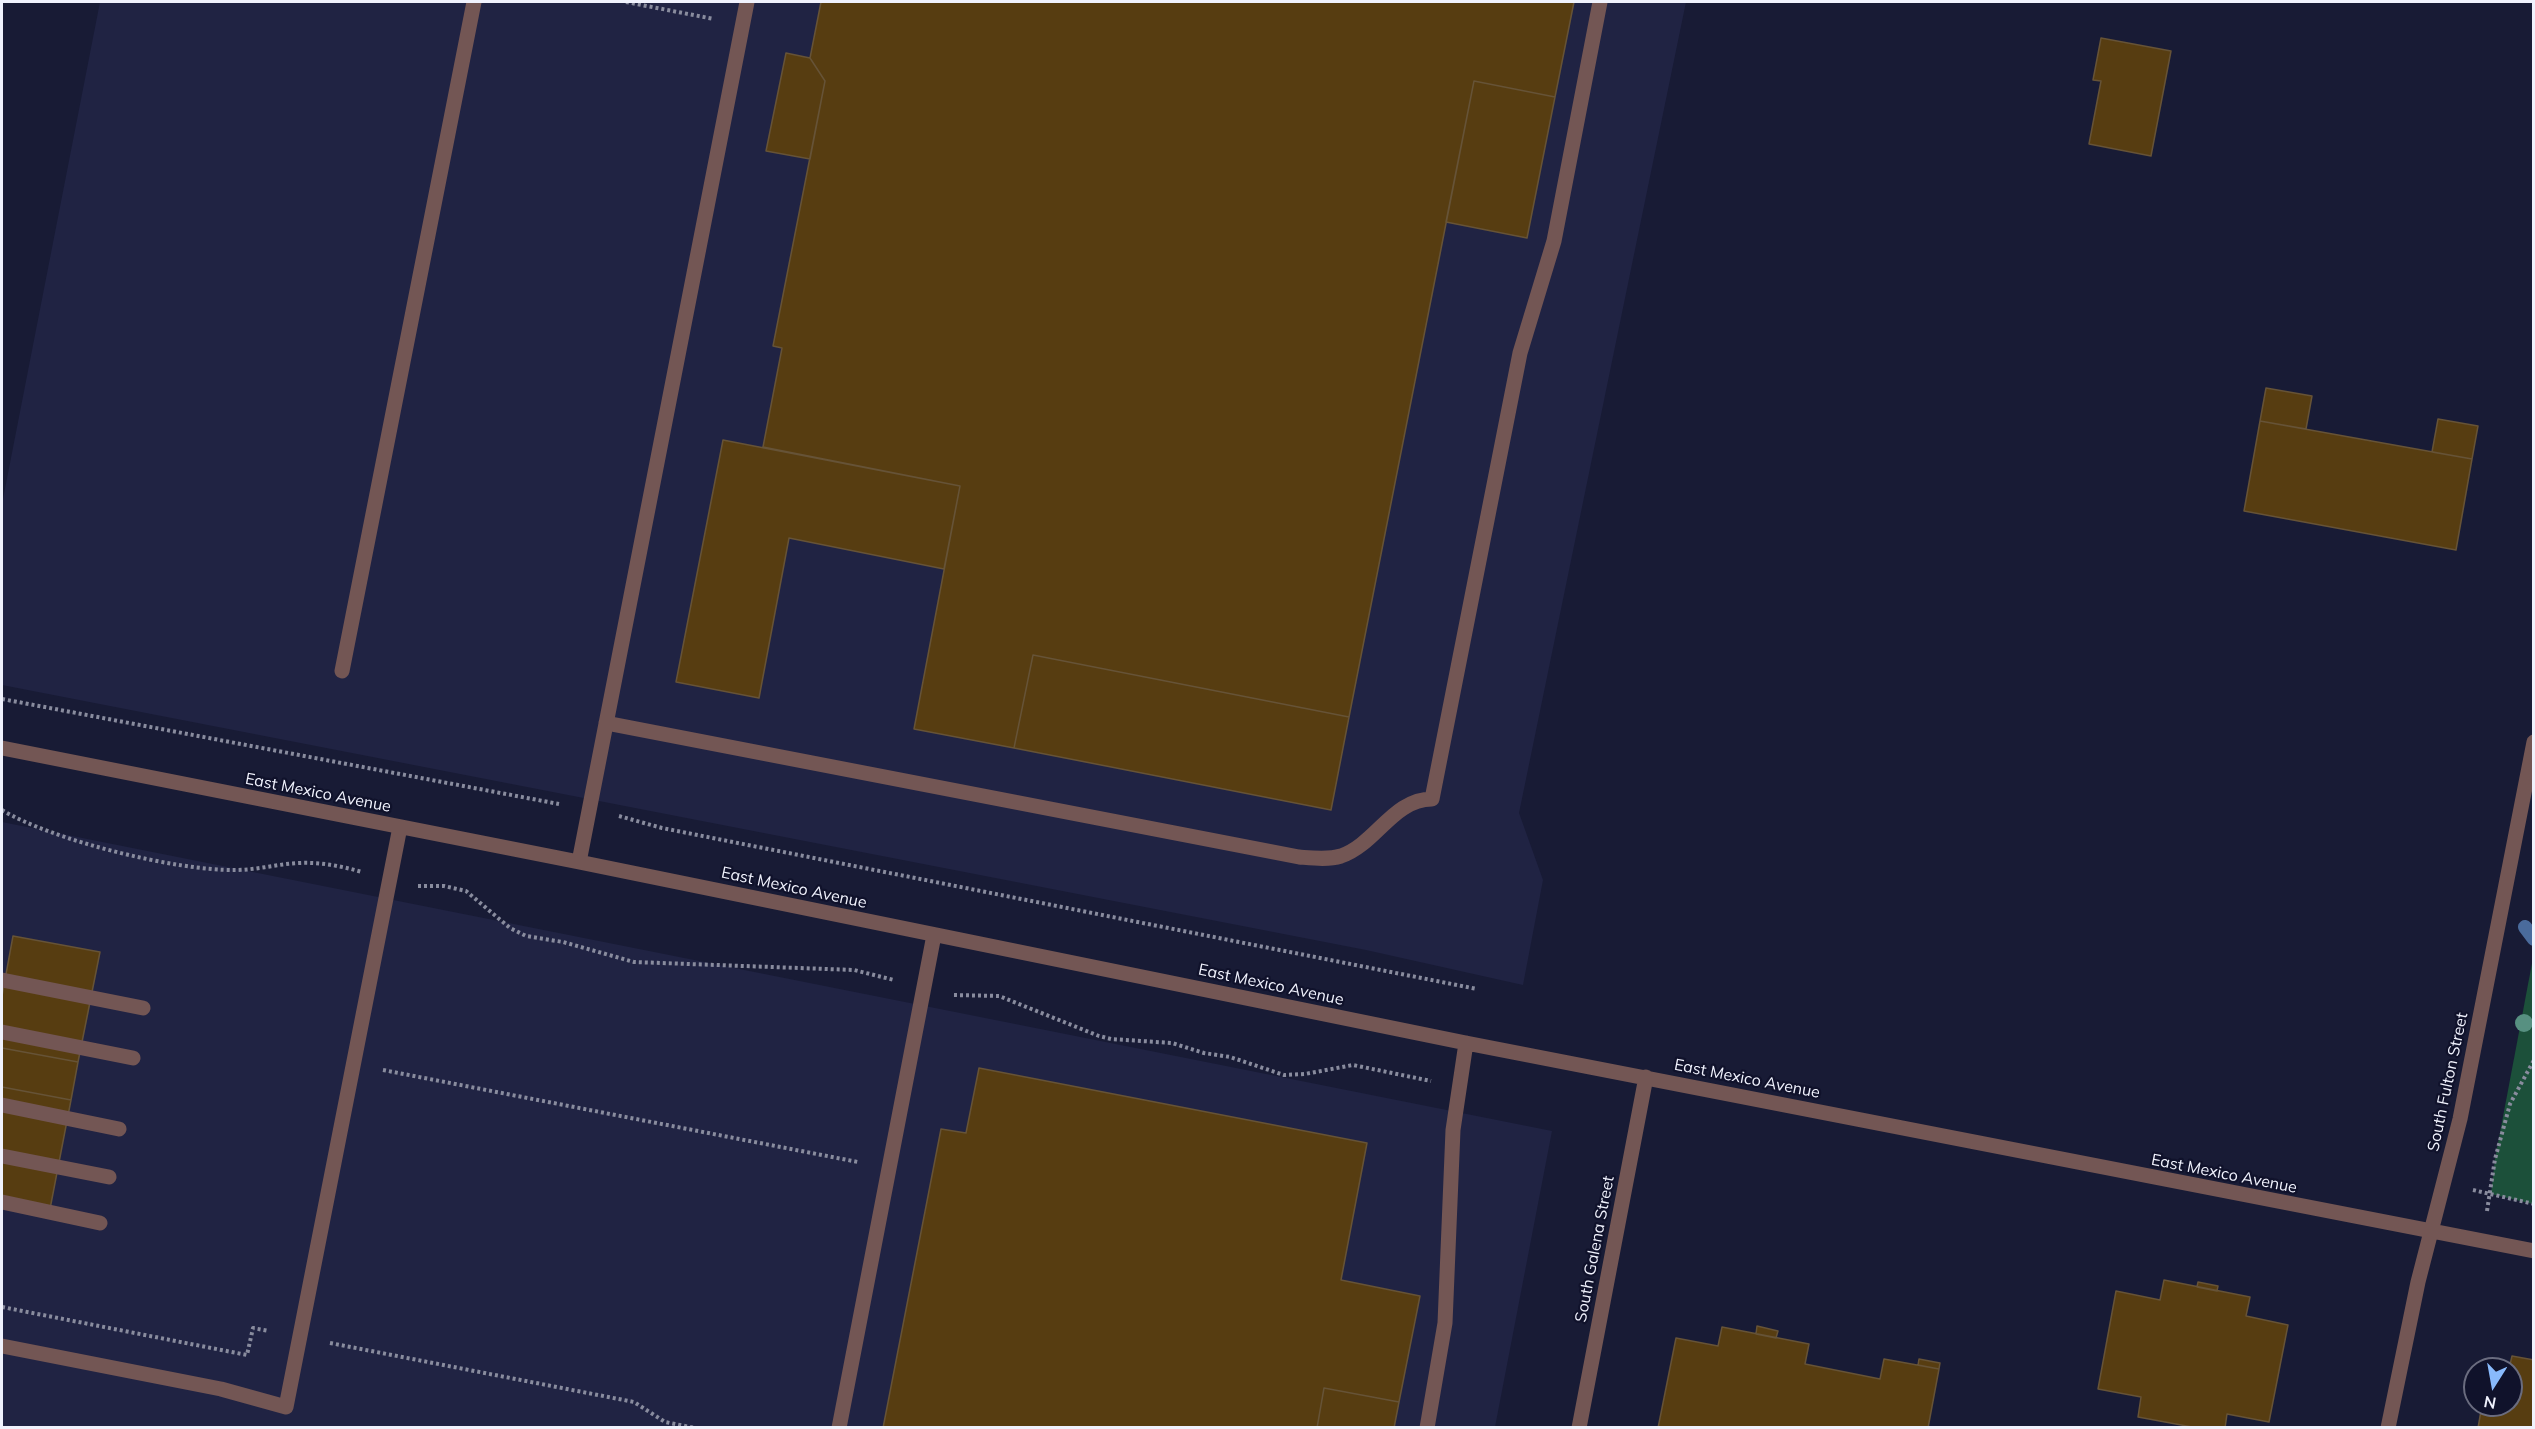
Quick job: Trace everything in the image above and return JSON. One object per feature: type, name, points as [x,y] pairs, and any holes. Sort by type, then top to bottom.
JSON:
[{"type":"street","points":[[342,672],[474,2]]},
{"type":"street","points":[[579,862],[747,2]]},
{"type":"street","points":[[606,723],[1299,857],[1340,856],[1371,837],[1409,804],[1421,799],[1432,799],[1520,353],[1554,241],[1600,2]]},
{"type":"street","name":"South Fulton Street","points":[[2388,1428],[2411,1316],[2466,1092],[2534,742]]},
{"type":"street","name":"East Mexico Avenue","points":[[2,748],[579,862],[1466,1043],[2534,1251]]},
{"type":"street","points":[[2,1346],[221,1389],[286,1407],[400,827]]},
{"type":"street","points":[[839,1428],[934,935]]},
{"type":"street","points":[[2,980],[143,1008]]},
{"type":"street","points":[[2,1032],[133,1058]]},
{"type":"street","points":[[1427,1428],[1445,1323],[1451,1153],[1466,1043]]},
{"type":"street","name":"South Galena Street","points":[[1579,1428],[1646,1077]]},
{"type":"street","points":[[2,1105],[119,1129]]},
{"type":"street","points":[[2,1156],[109,1177]]},
{"type":"street","points":[[2,1202],[100,1223]]},
{"type":"path","points":[[626,2],[742,24]]},
{"type":"path","points":[[2,699],[504,795],[590,808],[662,828],[1477,989]]},
{"type":"path","points":[[2,810],[41,828],[92,844],[194,867],[234,870],[312,863],[342,866],[421,887],[456,888],[477,898],[518,933],[634,962],[854,970],[961,996],[988,994],[999,996],[1099,1036],[1111,1039],[1172,1043],[1204,1053],[1230,1057],[1284,1075],[1305,1074],[1353,1065],[1459,1087]]},
{"type":"path","points":[[2534,1060],[2510,1104],[2495,1159],[2491,1194],[2534,1204]]},
{"type":"path","points":[[354,1065],[889,1168]]},
{"type":"path","points":[[2,1307],[247,1354],[253,1328],[634,1402],[665,1422],[695,1428]]},
{"type":"shaded area","points":[[100,2],[1686,2],[1519,813],[1543,880],[1523,985],[1366,950],[2,685],[2,504]]},
{"type":"shaded area","points":[[2,822],[1552,1131],[1495,1427],[2,1427]]},
{"type":"green space","points":[[2533,958],[2533,1204],[2491,1194],[2495,1159]]},
{"type":"building","points":[[821,2],[1574,2],[1555,97],[1474,81],[1349,717],[1033,655],[1014,748],[914,729],[960,486],[763,447],[782,348],[773,346],[825,81],[810,58]]},
{"type":"building","points":[[2101,38],[2171,51],[2151,156],[2089,144],[2101,81],[2093,80]]},
{"type":"building","points":[[786,53],[810,58],[825,81],[810,159],[766,151]]},
{"type":"building","points":[[1474,81],[1555,97],[1527,238],[1446,222]]},
{"type":"building","points":[[2266,388],[2312,396],[2306,429],[2260,421]]},
{"type":"building","points":[[2438,419],[2478,426],[2472,459],[2432,452]]},
{"type":"building","points":[[2260,421],[2472,459],[2456,550],[2244,511]]},
{"type":"building","points":[[723,440],[960,486],[944,569],[789,538],[759,698],[676,682]]},
{"type":"building","points":[[1033,655],[1349,717],[1331,810],[1014,748]]},
{"type":"building","points":[[13,936],[100,952],[78,1062],[2,1048],[2,996]]},
{"type":"building","points":[[2,1048],[78,1062],[71,1100],[2,1087]]},
{"type":"building","points":[[979,1068],[1367,1143],[1341,1280],[1420,1296],[1399,1402],[1324,1388],[1317,1428],[883,1428],[941,1129],[966,1133]]},
{"type":"building","points":[[2,1087],[71,1100],[50,1209],[2,1200]]},
{"type":"building","points":[[2164,1280],[2250,1297],[2246,1316],[2288,1325],[2269,1422],[2227,1414],[2225,1428],[2192,1427],[2138,1417],[2141,1397],[2098,1389],[2116,1291],[2160,1300]]},
{"type":"building","points":[[2198,1282],[2218,1286],[2217,1291],[2197,1287]]},
{"type":"building","points":[[1757,1326],[1778,1331],[1776,1338],[1756,1334]]},
{"type":"building","points":[[1722,1327],[1809,1344],[1805,1364],[1880,1379],[1884,1359],[1939,1369],[1928,1428],[1658,1428],[1676,1338],[1718,1346]]},
{"type":"building","points":[[2523,1358],[2534,1360],[2534,1428],[2478,1428],[2480,1417],[2523,1417]]},
{"type":"building","points":[[1919,1359],[1940,1363],[1939,1369],[1918,1365]]},
{"type":"building","points":[[1324,1388],[1399,1402],[1394,1428],[1317,1428]]},
{"type":"waterway","points":[[2525,927],[2534,939]]}]
